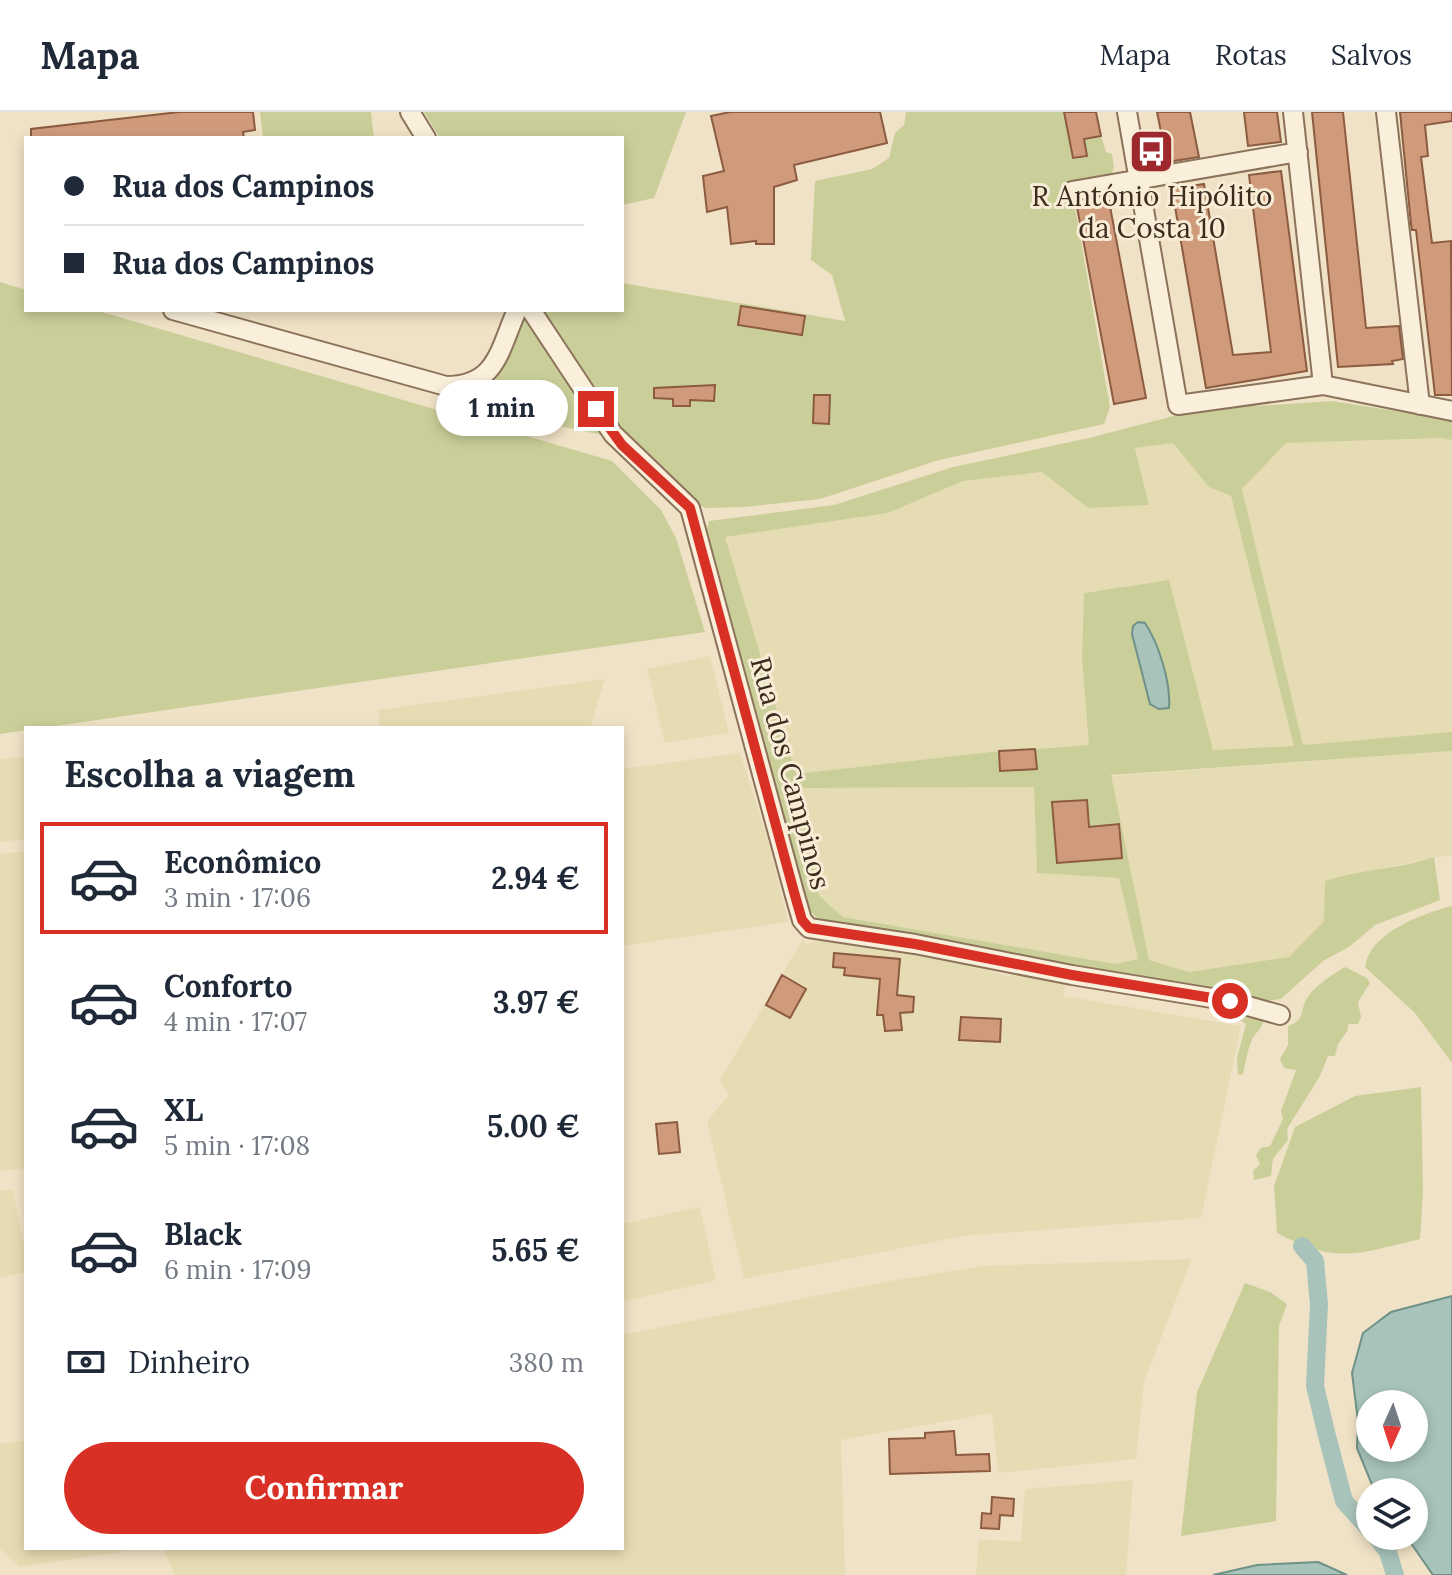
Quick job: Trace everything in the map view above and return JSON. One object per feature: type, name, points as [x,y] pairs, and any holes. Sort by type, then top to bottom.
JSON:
[{"type":"street","points":[[410,112],[425,136]]},
{"type":"street","points":[[1127,112],[1178,405],[1323,385],[1452,411]]},
{"type":"street","points":[[1293,112],[1323,385]]},
{"type":"street","points":[[1386,112],[1420,405]]},
{"type":"street","points":[[1072,191],[1298,152]]},
{"type":"street","points":[[180,312],[446,386],[468,386],[486,376],[516,312]]},
{"type":"street","name":"Rua dos Campinos","points":[[532,312],[622,445],[690,508],[794,892],[802,920],[809,928],[1230,1001],[1280,1015]]},
{"type":"shaded area","points":[[1452,440],[1452,732],[1303,745],[1242,489],[1286,443]]},
{"type":"shaded area","points":[[1173,442],[1209,486],[1231,496],[1295,746],[1213,750],[1168,580],[1084,593],[1082,658],[1090,745],[999,751],[796,774],[724,537],[888,513],[963,481],[1042,472],[1088,508],[1149,504],[1135,448]]},
{"type":"shaded area","points":[[710,656],[729,733],[665,743],[647,669]]},
{"type":"shaded area","points":[[605,679],[591,726],[380,726],[378,710]]},
{"type":"shaded area","points":[[1452,751],[1452,856],[1434,857],[1326,881],[1324,921],[1289,957],[1189,972],[1149,960],[1110,776]]},
{"type":"shaded area","points":[[740,753],[769,844],[788,922],[624,946],[624,769]]},
{"type":"shaded area","points":[[24,756],[24,839],[0,842],[0,759]]},
{"type":"shaded area","points":[[1034,787],[1037,873],[1119,878],[1138,959],[1116,964],[843,917],[819,896],[798,788]]},
{"type":"shaded area","points":[[24,851],[24,1168],[0,1171],[0,854]]},
{"type":"shaded area","points":[[803,939],[806,944],[821,941],[920,953],[991,966],[994,973],[1009,976],[1014,971],[1066,980],[1064,996],[1241,1026],[1201,1218],[963,1236],[744,1279],[707,1121],[729,1095],[720,1080]]},
{"type":"shaded area","points":[[12,1189],[24,1243],[24,1272],[0,1278],[0,1191]]},
{"type":"shaded area","points":[[700,1207],[716,1280],[624,1302],[624,1224]]},
{"type":"shaded area","points":[[1192,1259],[1144,1381],[1136,1459],[998,1473],[992,1413],[841,1440],[845,1575],[175,1575],[164,1550],[624,1550],[624,1335],[884,1282],[982,1266]]},
{"type":"shaded area","points":[[24,1440],[24,1550],[127,1551],[20,1567],[0,1549],[0,1444]]},
{"type":"shaded area","points":[[1133,1480],[1126,1575],[976,1575],[979,1540],[1021,1541],[1025,1489]]},
{"type":"green space","points":[[260,112],[371,112],[374,136],[263,136]]},
{"type":"green space","points":[[424,112],[686,112],[654,198],[624,205],[624,136],[439,136]]},
{"type":"green space","points":[[906,112],[1064,112],[1069,142],[1101,136],[1106,152],[1112,154],[1114,166],[1111,178],[1069,195],[1074,201],[1110,407],[1104,424],[939,460],[820,499],[744,507],[706,508],[697,504],[619,429],[542,312],[624,312],[624,283],[845,321],[832,275],[811,260],[815,181],[872,169],[889,158],[895,133],[904,125]]},
{"type":"green space","points":[[0,282],[24,289],[24,312],[102,312],[612,461],[661,510],[676,538],[705,632],[55,726],[24,726],[24,731],[0,734]]},
{"type":"green space","points":[[525,313],[604,433],[602,435],[485,410],[457,399],[476,393],[494,377]]},
{"type":"green space","points":[[1332,401],[1452,420],[1452,440],[1286,443],[1242,489],[1303,745],[1452,732],[1452,751],[1111,775],[1149,960],[1189,972],[1289,957],[1324,921],[1325,881],[1434,857],[1440,900],[1375,925],[1349,947],[1323,961],[1281,999],[1263,1001],[823,924],[806,907],[705,536],[709,521],[834,505],[953,467],[1089,438],[1181,414],[1248,403],[1257,406]],"holes":[[[1173,443],[1209,487],[1231,496],[1294,746],[1213,750],[1169,580],[1084,593],[1082,658],[1089,745],[1035,749],[1036,769],[1000,771],[999,751],[796,774],[725,537],[888,513],[963,481],[1042,472],[1088,508],[1149,505],[1135,448]],[[1151,632],[1170,697],[1150,704],[1132,634]],[[1034,787],[1037,873],[1119,878],[1138,959],[1116,964],[843,917],[819,896],[798,788]]]},
{"type":"green space","points":[[1452,906],[1452,1063],[1415,1013],[1365,967],[1376,944],[1387,934],[1426,914]]},
{"type":"green space","points":[[1345,967],[1367,978],[1370,983],[1358,1002],[1361,1017],[1358,1024],[1348,1024],[1335,1056],[1328,1056],[1320,1076],[1287,1129],[1288,1140],[1273,1159],[1271,1176],[1254,1180],[1253,1171],[1260,1164],[1256,1155],[1261,1148],[1270,1146],[1283,1119],[1281,1111],[1296,1070],[1284,1068],[1280,1059],[1288,1045],[1288,1026],[1299,1019],[1312,992]]},
{"type":"green space","points":[[1232,1010],[1258,1013],[1263,1022],[1250,1044],[1243,1074],[1238,1075],[1237,1058],[1246,1024],[1233,1016]]},
{"type":"green space","points":[[1421,1087],[1423,1192],[1420,1239],[1347,1254],[1316,1250],[1277,1233],[1274,1186],[1295,1127],[1355,1096]]},
{"type":"green space","points":[[1245,1283],[1270,1292],[1287,1304],[1279,1326],[1276,1521],[1181,1536],[1197,1392]]},
{"type":"water","points":[[1138,622],[1145,623],[1159,653],[1168,687],[1169,708],[1159,709],[1150,704],[1132,634],[1133,626]]},
{"type":"water","points":[[1452,1296],[1452,1575],[1433,1575],[1416,1550],[1428,1550],[1428,1478],[1369,1478],[1363,1462],[1428,1462],[1428,1390],[1356,1390],[1356,1405],[1352,1373],[1363,1333],[1391,1312]]},
{"type":"water","points":[[1318,1562],[1347,1575],[1213,1575],[1257,1565]]},
{"type":"building","points":[[179,112],[253,112],[255,130],[243,132],[244,136],[31,136],[31,129]]},
{"type":"building","points":[[730,112],[880,112],[887,143],[794,165],[797,180],[774,187],[774,244],[756,244],[756,241],[731,244],[727,207],[707,212],[703,176],[724,171],[711,116]]},
{"type":"building","points":[[1064,112],[1096,112],[1101,136],[1084,139],[1087,156],[1073,158]]},
{"type":"building","points":[[1157,112],[1190,112],[1199,157],[1167,162]]},
{"type":"building","points":[[1244,112],[1277,112],[1281,142],[1248,146]]},
{"type":"building","points":[[1312,112],[1343,112],[1366,328],[1399,326],[1403,359],[1392,361],[1393,364],[1338,367]]},
{"type":"building","points":[[1400,112],[1452,112],[1452,121],[1425,125],[1428,156],[1421,157],[1432,243],[1451,241],[1452,395],[1435,395],[1416,230],[1412,230],[1411,224]]},
{"type":"building","points":[[1281,171],[1307,371],[1206,388],[1172,189],[1204,184],[1233,355],[1271,352],[1249,175]]},
{"type":"building","points":[[1109,201],[1146,398],[1114,404],[1077,207]]},
{"type":"building","points":[[741,306],[805,316],[802,335],[738,325]]},
{"type":"building","points":[[715,385],[714,401],[690,400],[690,406],[673,406],[673,399],[654,398],[654,388]]},
{"type":"building","points":[[814,395],[830,395],[829,424],[813,423]]},
{"type":"building","points":[[1035,749],[1037,769],[1000,771],[999,751]]},
{"type":"building","points":[[1087,800],[1089,827],[1119,824],[1122,858],[1057,863],[1052,802]]},
{"type":"building","points":[[834,953],[900,959],[897,995],[914,997],[913,1012],[900,1013],[902,1030],[885,1031],[883,1015],[877,1015],[880,979],[844,975],[845,968],[833,967]]},
{"type":"building","points":[[782,975],[806,989],[790,1018],[766,1005]]},
{"type":"building","points":[[961,1017],[1001,1019],[1000,1042],[959,1040]]},
{"type":"building","points":[[677,1122],[680,1152],[659,1154],[656,1124]]},
{"type":"building","points":[[954,1431],[956,1455],[989,1454],[990,1471],[890,1474],[889,1439],[925,1438],[925,1433]]},
{"type":"building","points":[[992,1497],[1014,1499],[1013,1516],[1000,1515],[999,1529],[981,1528],[982,1513],[991,1514]]},
{"type":"waterway","points":[[1302,1246],[1315,1261],[1319,1304],[1315,1386],[1344,1501],[1356,1514]]},
{"type":"waterway","points":[[1386,1550],[1395,1575]]},
{"type":"place","name":"R António Hipólito da Costa 10","points":[[1152,151]]},
{"type":"route","points":[[596,409],[622,445],[690,508],[794,892],[802,920],[809,928],[1230,1001]]}]
